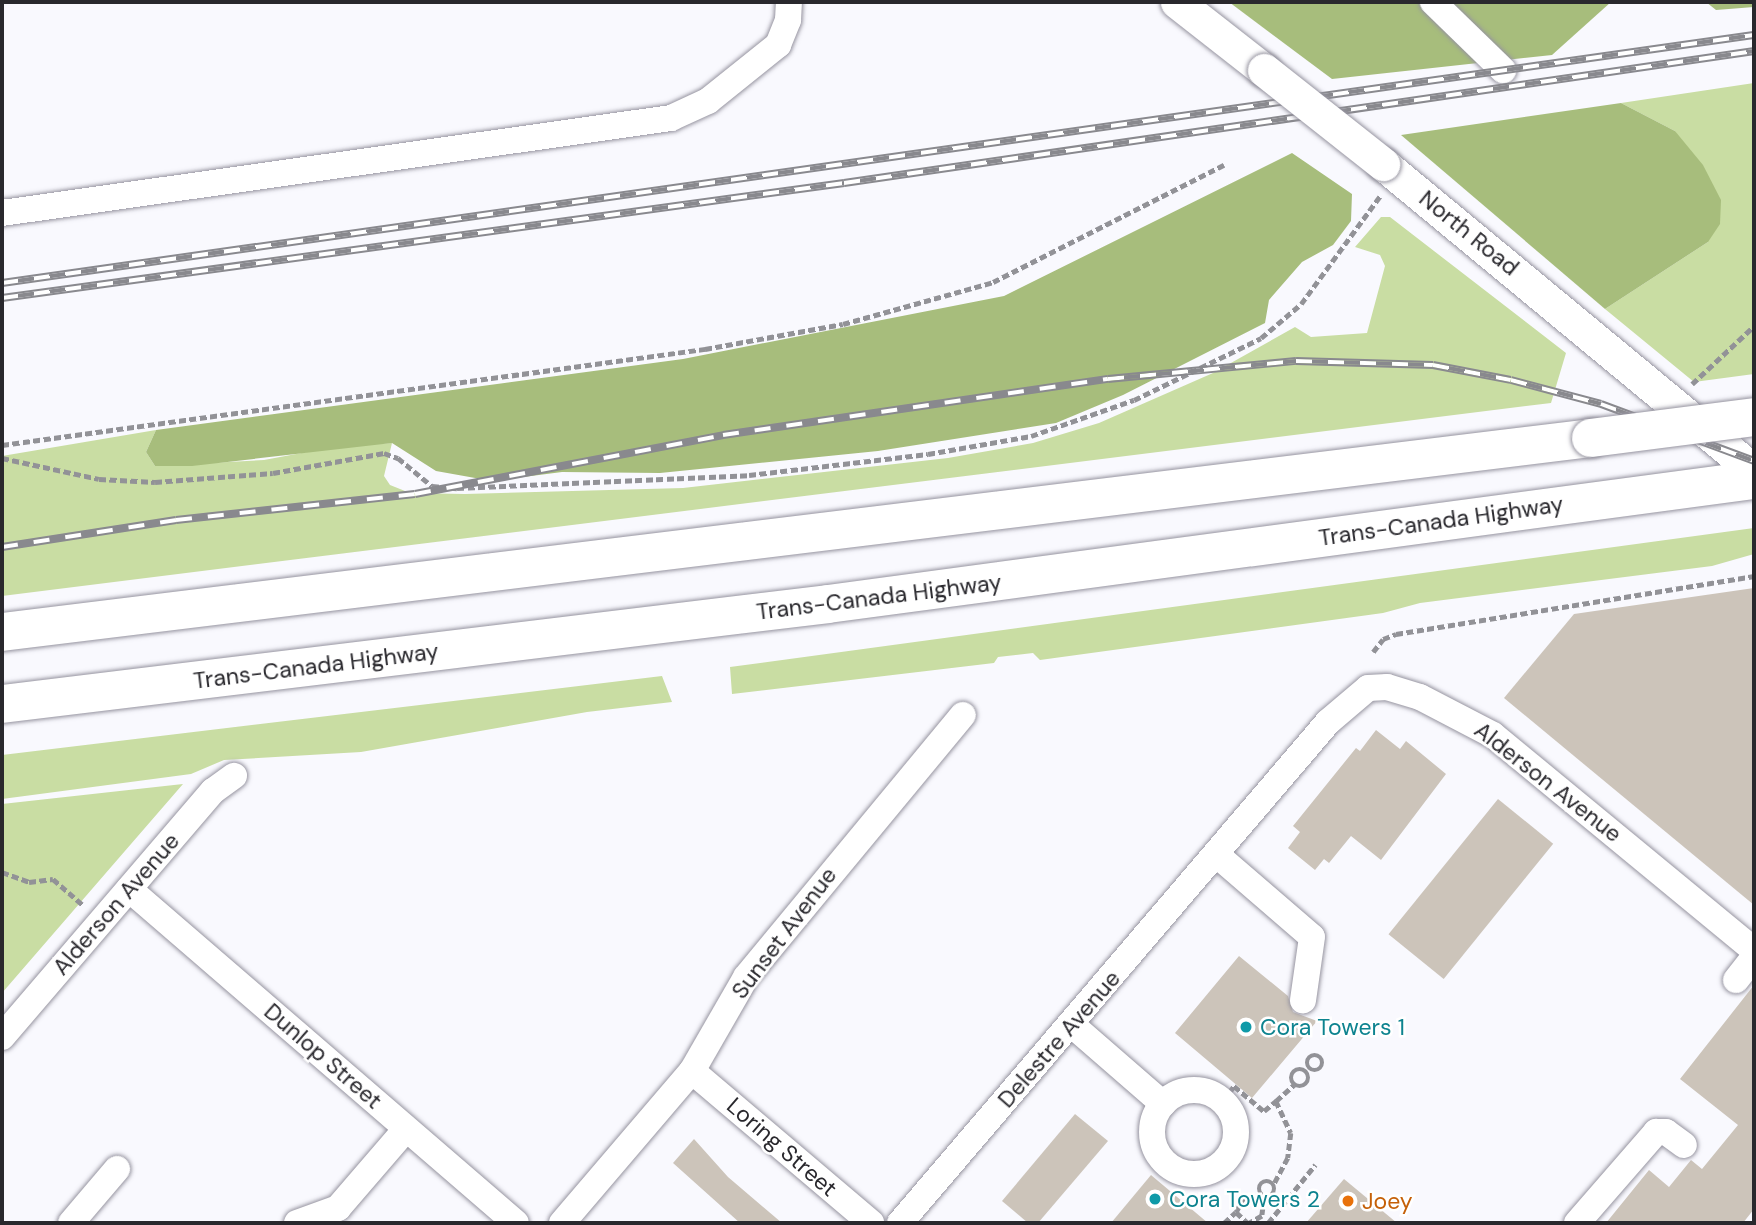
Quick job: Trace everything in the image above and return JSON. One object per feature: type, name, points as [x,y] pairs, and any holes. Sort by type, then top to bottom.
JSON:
[{"type":"highway","points":[[2,632],[1754,417]]},
{"type":"highway","name":"Trans-Canada Highway","points":[[2,704],[828,604],[1754,480]]},
{"type":"main road","name":"North Road","points":[[1177,2],[1390,170],[1754,471]]},
{"type":"street","points":[[2,213],[671,118],[708,101],[778,45],[788,20],[789,2]]},
{"type":"street","points":[[1433,2],[1503,70]]},
{"type":"street","name":"Alderson Avenue","points":[[1217,855],[1348,701],[1368,688],[1387,687],[1450,710],[1508,746],[1754,950]]},
{"type":"street","name":"Sunset Avenue","points":[[562,1223],[692,1071],[746,976],[963,715]]},
{"type":"street","name":"Alderson Avenue","points":[[2,1037],[213,791],[234,776]]},
{"type":"street","points":[[1217,855],[1310,933],[1312,960],[1303,1000]]},
{"type":"street","name":"Delestre Avenue","points":[[900,1223],[1217,855]]},
{"type":"street","name":"Dunlop Street","points":[[129,889],[516,1223]]},
{"type":"street","points":[[1736,980],[1754,957]]},
{"type":"street","points":[[1072,1024],[1164,1104]]},
{"type":"street","name":"Loring Street","points":[[692,1071],[870,1223]]},
{"type":"street","points":[[1188,1091],[1203,1091],[1222,1101],[1234,1118],[1234,1147],[1216,1168],[1191,1174],[1167,1164],[1153,1141],[1153,1128],[1164,1104],[1188,1091]]},
{"type":"street","points":[[298,1222],[338,1208],[407,1129]]},
{"type":"street","points":[[1577,1223],[1656,1132],[1666,1132],[1684,1145]]},
{"type":"street","points":[[71,1223],[117,1169]]},
{"type":"path","points":[[2,445],[705,349],[843,324],[993,282],[1224,165]]},
{"type":"path","points":[[2,458],[99,480],[155,482],[273,473],[376,452],[398,458],[432,486],[468,488],[749,475],[928,454],[1031,436],[1134,400],[1261,338],[1301,304],[1390,170]]},
{"type":"path","points":[[1674,406],[1704,371],[1754,326]]},
{"type":"path","points":[[1373,652],[1383,639],[1396,634],[1754,576]]},
{"type":"path","points":[[2,872],[22,881],[53,879],[102,921]]},
{"type":"path","points":[[1222,1101],[1234,1086],[1264,1111],[1294,1085],[1308,1084],[1308,1071],[1293,1072],[1294,1085]]},
{"type":"path","points":[[1274,1194],[1274,1184],[1288,1158],[1291,1133],[1276,1101]]},
{"type":"path","points":[[1268,1223],[1315,1165]]},
{"type":"path","points":[[1224,1223],[1228,1214],[1236,1212],[1243,1214],[1249,1223],[1262,1216],[1262,1183],[1274,1184]]},
{"type":"path","points":[[1274,1194],[1285,1202]]},
{"type":"path","points":[[1236,1212],[1236,1203],[1243,1198],[1261,1198],[1274,1194]]},
{"type":"green space","points":[[1229,2],[1611,2],[1552,55],[1332,79]]},
{"type":"green space","points":[[1706,2],[1754,2],[1754,7],[1716,10]]},
{"type":"green space","points":[[1754,83],[1754,374],[1694,382],[1605,309],[1708,242],[1675,131],[1621,103]]},
{"type":"green space","points":[[1621,103],[1675,131],[1703,165],[1721,200],[1720,224],[1708,242],[1605,309],[1401,135]]},
{"type":"green space","points":[[1292,153],[1352,194],[1351,221],[1333,245],[1302,262],[1269,300],[1265,323],[1123,395],[1056,423],[878,451],[660,473],[562,472],[492,481],[436,471],[392,443],[192,466],[155,466],[146,452],[156,430],[683,359],[1004,296]]},
{"type":"green space","points":[[1381,217],[1390,217],[1566,353],[1551,403],[2,596],[2,456],[156,430],[146,452],[155,466],[264,460],[339,446],[392,443],[384,476],[390,485],[410,493],[465,494],[683,488],[948,458],[1033,443],[1099,423],[1213,373],[1295,327],[1311,337],[1367,333],[1385,266],[1380,255],[1355,247]]},
{"type":"green space","points":[[1754,528],[1754,554],[1712,566],[1420,603],[1383,613],[1040,660],[1033,653],[998,657],[994,663],[732,694],[730,667]]},
{"type":"green space","points":[[662,676],[672,702],[587,712],[361,752],[224,760],[191,774],[2,799],[2,755]]},
{"type":"green space","points":[[183,784],[118,859],[2,993],[2,804]]},
{"type":"building","points":[[1754,588],[1754,905],[1504,698],[1574,614]]},
{"type":"building","points":[[1376,730],[1400,749],[1406,741],[1446,774],[1381,860],[1351,836],[1329,863],[1324,859],[1315,870],[1288,848],[1300,832],[1293,826],[1356,748],[1360,751]]},
{"type":"building","points":[[1498,799],[1553,844],[1444,979],[1388,934]]},
{"type":"building","name":"Cora Towers 1","points":[[1239,956],[1288,996],[1293,1012],[1317,1021],[1252,1098],[1175,1033]]},
{"type":"building","points":[[1754,985],[1754,1209],[1743,1223],[1606,1223],[1649,1170],[1669,1187],[1691,1160],[1702,1169],[1738,1125],[1680,1079]]},
{"type":"building","points":[[1075,1114],[1108,1141],[1038,1223],[1028,1223],[1002,1201]]},
{"type":"building","points":[[694,1139],[728,1177],[782,1223],[740,1223],[673,1163]]},
{"type":"building","name":"Cora Towers 2","points":[[1151,1175],[1208,1223],[1111,1223]]},
{"type":"building","name":"Joey","points":[[1344,1179],[1397,1223],[1306,1223]]},
{"type":"railway","points":[[2,283],[1754,35]]},
{"type":"railway","points":[[2,298],[844,183],[1754,51]]},
{"type":"railway","points":[[2,547],[176,520],[415,494],[723,435],[1108,379],[1296,361],[1433,365],[1511,380],[1601,404],[1754,461]]},
{"type":"place","name":"Cora Towers 1","points":[[1246,1027]]},
{"type":"place","name":"Cora Towers 2","points":[[1155,1199]]},
{"type":"place","name":"Joey","points":[[1348,1201]]}]
